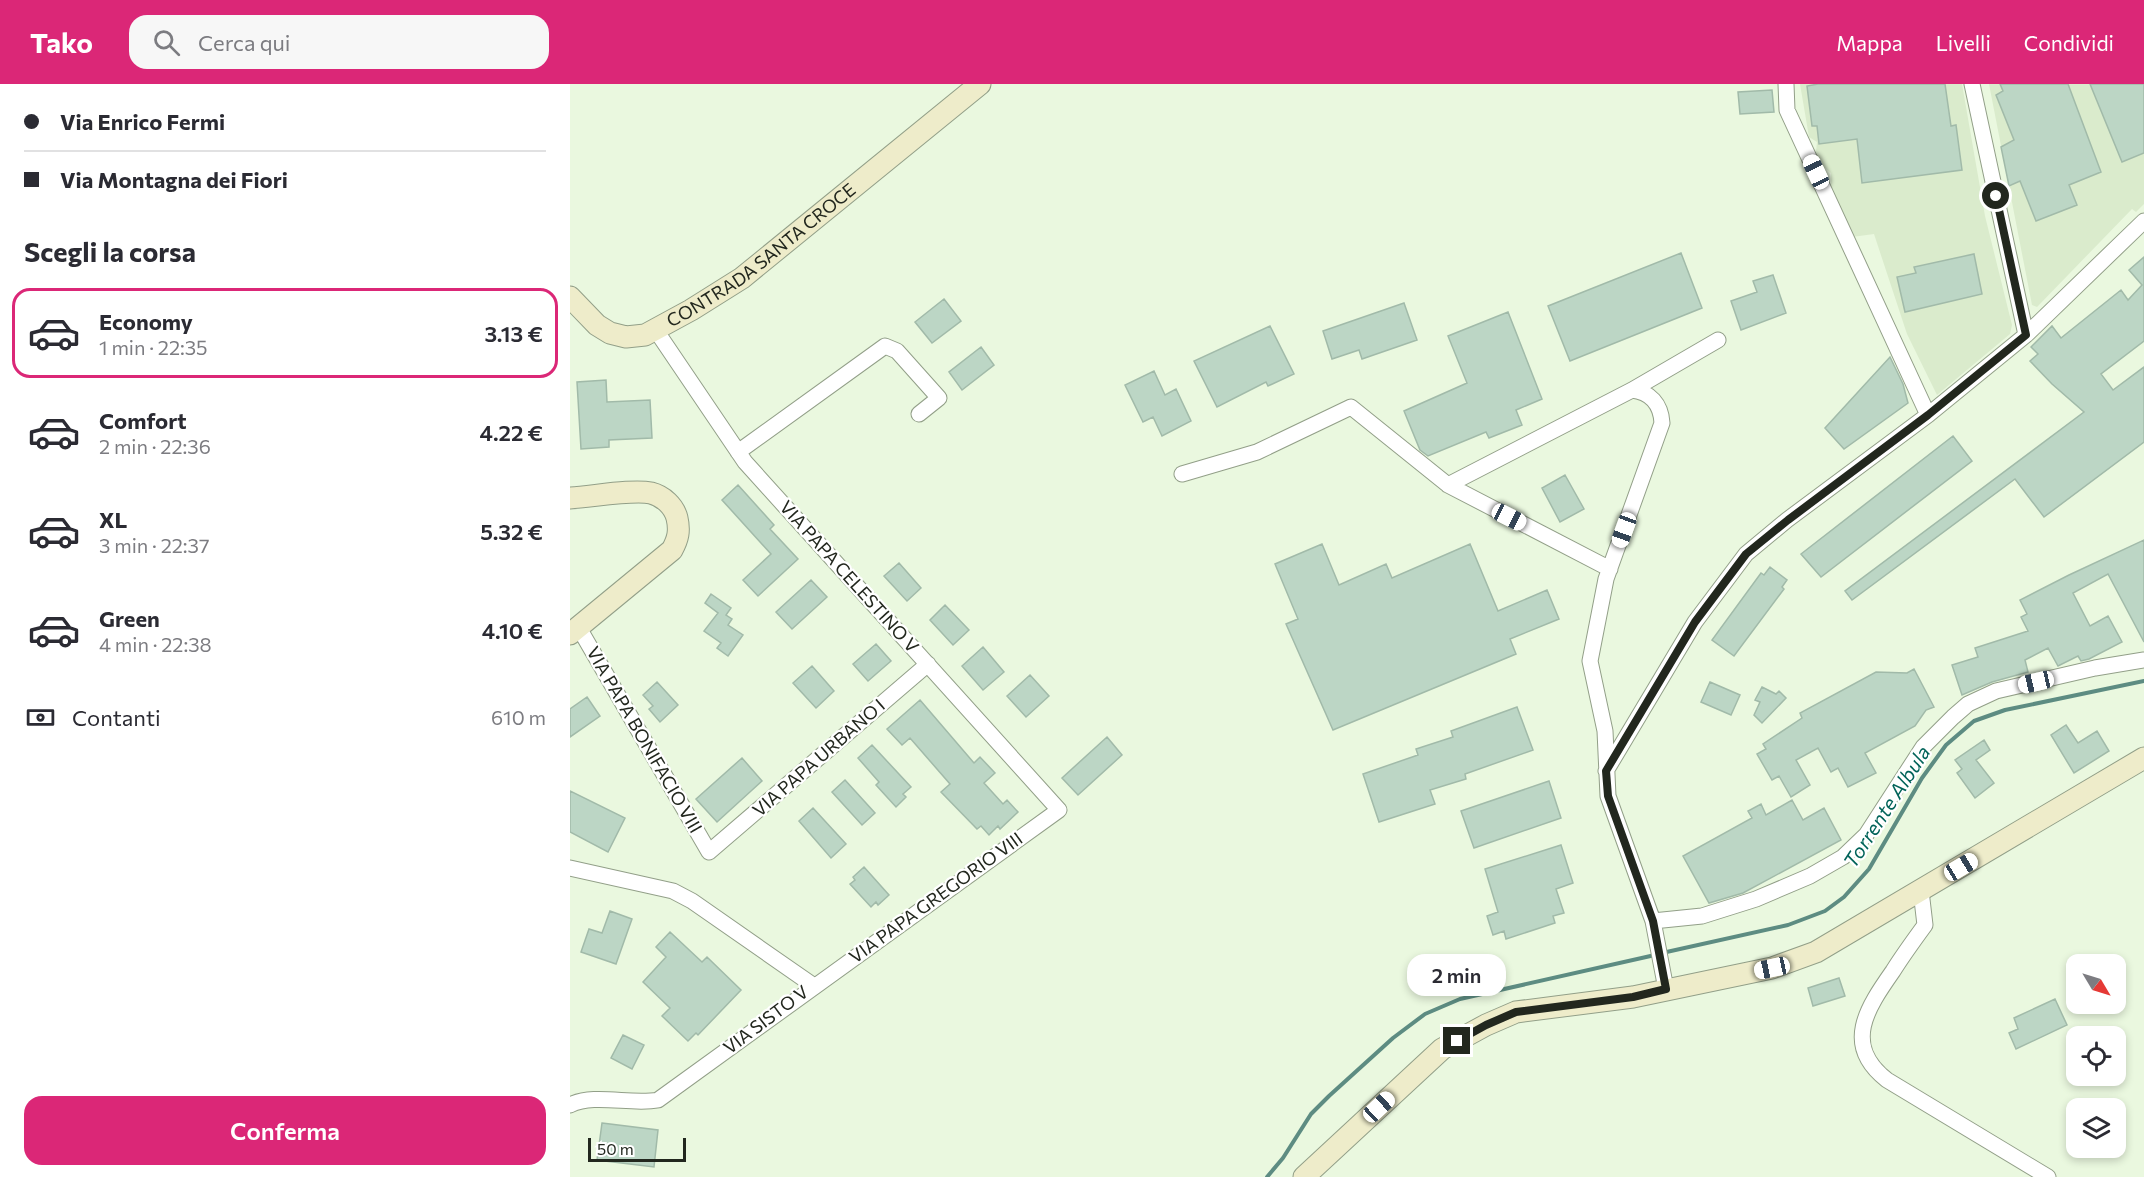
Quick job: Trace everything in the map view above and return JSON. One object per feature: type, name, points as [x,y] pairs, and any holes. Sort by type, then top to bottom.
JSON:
[{"type":"main road","name":"CONTRADA SANTA CROCE","points":[[570,297],[597,325],[610,333],[626,338],[645,335],[742,278],[980,84]]},
{"type":"main road","points":[[570,498],[651,493],[666,500],[674,510],[679,537],[672,550],[574,631]]},
{"type":"main road","points":[[1304,1177],[1442,1049],[1486,1025],[1516,1012],[1633,997],[1665,982],[1772,968],[1816,951],[2144,758]]},
{"type":"street","points":[[1786,84],[1787,110],[1928,415]]},
{"type":"street","points":[[1972,84],[2026,335]]},
{"type":"street","points":[[1606,771],[1695,622],[1746,554],[1928,415],[2026,335],[2144,221]]},
{"type":"street","name":"VIA PAPA CELESTINO V","points":[[655,329],[745,462],[1059,810]]},
{"type":"street","points":[[1448,485],[1632,390],[1718,340]]},
{"type":"street","points":[[738,453],[885,346],[897,351],[939,398],[919,414]]},
{"type":"street","points":[[1632,390],[1645,393],[1655,401],[1662,415],[1662,423],[1610,569],[1590,661],[1605,731],[1608,796],[1654,928],[1665,982]]},
{"type":"street","points":[[1182,474],[1257,452],[1351,407],[1448,485],[1610,569]]},
{"type":"street","name":"VIA PAPA BONIFACIO VIII","points":[[574,631],[709,852]]},
{"type":"street","points":[[1654,928],[1756,899],[1810,876],[1843,857],[1866,835],[1923,747],[1968,704],[1996,691],[2095,668],[2144,660]]},
{"type":"street","name":"VIA PAPA URBANO I","points":[[709,852],[928,664]]},
{"type":"street","name":"VIA PAPA GREGORIO VIII","points":[[813,986],[1059,810]]},
{"type":"street","name":"VIA SISTO V","points":[[570,868],[673,891],[692,901],[813,986],[658,1100],[643,1102],[580,1100],[570,1105]]},
{"type":"street","points":[[1921,891],[1925,925],[1867,1009],[1862,1027],[1866,1053],[1874,1068],[1887,1080],[2048,1177]]},
{"type":"shaded area","points":[[1800,84],[1962,84],[1985,216],[2012,325],[2010,334],[1937,395],[1907,334],[1874,234],[1852,237],[1831,191],[1831,173],[1818,162],[1817,142],[1809,137]]},
{"type":"shaded area","points":[[1989,84],[2144,84],[2144,204],[2136,212],[2132,209],[2037,307],[2032,305]]},
{"type":"building","points":[[1818,84],[1945,84],[1951,126],[1956,125],[1962,170],[1862,183],[1857,139],[1819,144],[1817,126],[1812,126],[1807,86]]},
{"type":"building","points":[[2000,84],[2068,84],[2101,172],[2069,185],[2077,205],[2036,221],[2020,181],[2009,186],[2001,147],[2014,140],[1996,95],[2003,91]]},
{"type":"building","points":[[2090,84],[2144,84],[2144,153],[2122,162]]},
{"type":"building","points":[[1772,90],[1774,112],[1740,114],[1738,92]]},
{"type":"building","points":[[1681,253],[1702,308],[1570,361],[1548,306]]},
{"type":"building","points":[[1974,254],[1982,294],[1905,312],[1897,277],[1916,273],[1914,267]]},
{"type":"building","points":[[2144,257],[2144,341],[2101,374],[2113,390],[2144,367],[2144,442],[2044,517],[2015,479],[1852,600],[1845,591],[2084,412],[2030,361],[2038,354],[2031,347],[2052,326],[2061,338],[2121,290],[2128,300],[2142,285],[2129,270]]},
{"type":"building","points":[[1773,275],[1786,313],[1741,330],[1731,301],[1757,292],[1753,281]]},
{"type":"building","points":[[944,299],[961,321],[932,343],[915,322]]},
{"type":"building","points":[[1404,303],[1417,340],[1362,359],[1359,350],[1332,359],[1323,331]]},
{"type":"building","points":[[1508,312],[1542,399],[1516,410],[1522,425],[1489,438],[1486,432],[1428,456],[1420,450],[1404,411],[1467,383],[1448,336]]},
{"type":"building","points":[[1270,326],[1294,374],[1268,386],[1266,382],[1217,407],[1194,361]]},
{"type":"building","points":[[981,347],[994,365],[962,390],[949,372]]},
{"type":"building","points":[[1890,357],[1903,384],[1908,403],[1844,449],[1825,428]]},
{"type":"building","points":[[1154,371],[1165,395],[1176,389],[1191,421],[1162,436],[1153,417],[1143,422],[1125,385]]},
{"type":"building","points":[[606,380],[607,402],[650,400],[652,438],[609,440],[609,447],[581,449],[577,382]]},
{"type":"building","points":[[1953,436],[1972,461],[1821,577],[1801,554]]},
{"type":"building","points":[[1565,475],[1584,509],[1560,522],[1542,488]]},
{"type":"building","points":[[738,485],[774,525],[770,529],[798,559],[758,596],[743,580],[771,554],[722,500]]},
{"type":"building","points":[[2144,540],[2144,642],[2108,574],[2073,593],[2090,626],[2108,616],[2122,642],[2089,659],[2081,661],[2078,656],[2058,666],[2048,648],[2025,660],[2028,672],[1992,682],[1962,695],[1952,665],[1978,657],[1975,648],[2028,631],[2021,617],[2027,614],[2020,600]]},
{"type":"building","points":[[1322,544],[1339,585],[1386,564],[1392,578],[1470,544],[1498,611],[1547,590],[1559,619],[1510,639],[1516,654],[1333,730],[1286,624],[1298,619],[1275,564]]},
{"type":"building","points":[[899,563],[921,588],[907,601],[884,576]]},
{"type":"building","points":[[1770,567],[1787,580],[1782,587],[1784,589],[1734,656],[1712,640],[1761,573],[1764,575]]},
{"type":"building","points":[[811,580],[827,597],[792,629],[776,612]]},
{"type":"building","points":[[711,594],[731,608],[726,615],[732,619],[728,625],[743,635],[728,656],[717,648],[721,643],[704,631],[718,613],[705,603]]},
{"type":"building","points":[[945,605],[969,630],[953,645],[930,620]]},
{"type":"building","points":[[876,644],[891,661],[868,681],[853,664]]},
{"type":"building","points":[[983,647],[1004,672],[983,690],[962,666]]},
{"type":"building","points":[[812,666],[834,691],[816,708],[793,683]]},
{"type":"building","points":[[1914,669],[1934,707],[1926,710],[1915,726],[1865,753],[1876,773],[1848,787],[1838,768],[1831,772],[1818,748],[1796,760],[1810,785],[1791,797],[1779,776],[1772,780],[1757,754],[1766,749],[1763,744],[1802,718],[1800,713],[1876,672],[1907,673]]},
{"type":"building","points":[[1030,675],[1049,696],[1026,717],[1007,696]]},
{"type":"building","points":[[657,682],[678,705],[660,722],[649,709],[653,706],[643,695]]},
{"type":"building","points":[[1710,682],[1740,695],[1731,715],[1701,702]]},
{"type":"building","points":[[1762,687],[1776,694],[1779,691],[1786,698],[1762,723],[1754,715],[1760,702],[1755,700]]},
{"type":"building","points":[[587,697],[600,716],[570,737],[570,709]]},
{"type":"building","points":[[920,700],[974,763],[980,757],[995,773],[984,783],[1003,804],[1007,800],[1018,812],[1000,829],[998,826],[989,835],[981,826],[977,829],[941,792],[950,784],[910,738],[902,745],[887,729]]},
{"type":"building","points":[[1517,707],[1533,750],[1465,774],[1466,779],[1430,790],[1435,804],[1379,822],[1363,774],[1418,755],[1416,749],[1453,737],[1451,731]]},
{"type":"building","points":[[2066,725],[2078,743],[2097,731],[2109,751],[2074,773],[2051,735]]},
{"type":"building","points":[[1107,737],[1122,755],[1078,795],[1062,778]]},
{"type":"building","points":[[1984,740],[1990,750],[1976,760],[1994,783],[1975,798],[1957,773],[1962,769],[1955,760]]},
{"type":"building","points":[[872,745],[911,787],[903,794],[906,797],[896,807],[876,785],[879,782],[858,758]]},
{"type":"building","points":[[742,758],[762,781],[717,822],[696,799]]},
{"type":"building","points":[[845,780],[875,813],[862,825],[832,792]]},
{"type":"building","points":[[1549,781],[1561,818],[1474,848],[1461,811]]},
{"type":"building","points":[[570,791],[625,818],[608,852],[570,832]]},
{"type":"building","points":[[1792,800],[1803,820],[1824,808],[1841,840],[1743,893],[1709,903],[1683,856],[1752,818],[1748,811],[1761,804],[1766,815]]},
{"type":"building","points":[[813,808],[846,844],[831,858],[799,821]]},
{"type":"building","points":[[1561,845],[1573,883],[1556,889],[1564,913],[1553,916],[1555,923],[1506,939],[1504,931],[1493,935],[1487,916],[1498,912],[1485,869]]},
{"type":"building","points":[[864,867],[889,895],[878,905],[876,902],[871,907],[850,884],[855,880],[853,877]]},
{"type":"building","points":[[610,911],[632,919],[616,964],[581,952],[589,929],[602,933]]},
{"type":"building","points":[[670,932],[702,962],[707,957],[741,990],[698,1035],[696,1033],[688,1041],[662,1016],[670,1008],[643,982],[666,957],[656,947]]},
{"type":"building","points":[[1839,978],[1845,996],[1813,1006],[1808,988]]},
{"type":"building","points":[[2055,999],[2067,1025],[2016,1049],[2009,1033],[2018,1029],[2014,1018]]},
{"type":"building","points":[[623,1035],[644,1045],[632,1069],[611,1058]]},
{"type":"building","points":[[602,1123],[658,1130],[654,1167],[597,1160]]},
{"type":"waterway","name":"Torrente Albula","points":[[1662,953],[1788,925],[1825,911],[1844,897],[1869,869],[1922,778],[1946,745],[1974,721],[2005,710],[2144,681]]},
{"type":"waterway","name":"Torrente Albula","points":[[1267,1177],[1283,1158],[1311,1114],[1393,1038],[1425,1014],[1460,999],[1655,955]]},
{"type":"route","points":[[1457,1041],[1516,1012],[1633,997],[1666,989],[1653,921],[1608,796],[1606,771],[1695,622],[1746,554],[1928,415],[2026,335],[1996,196]]}]
